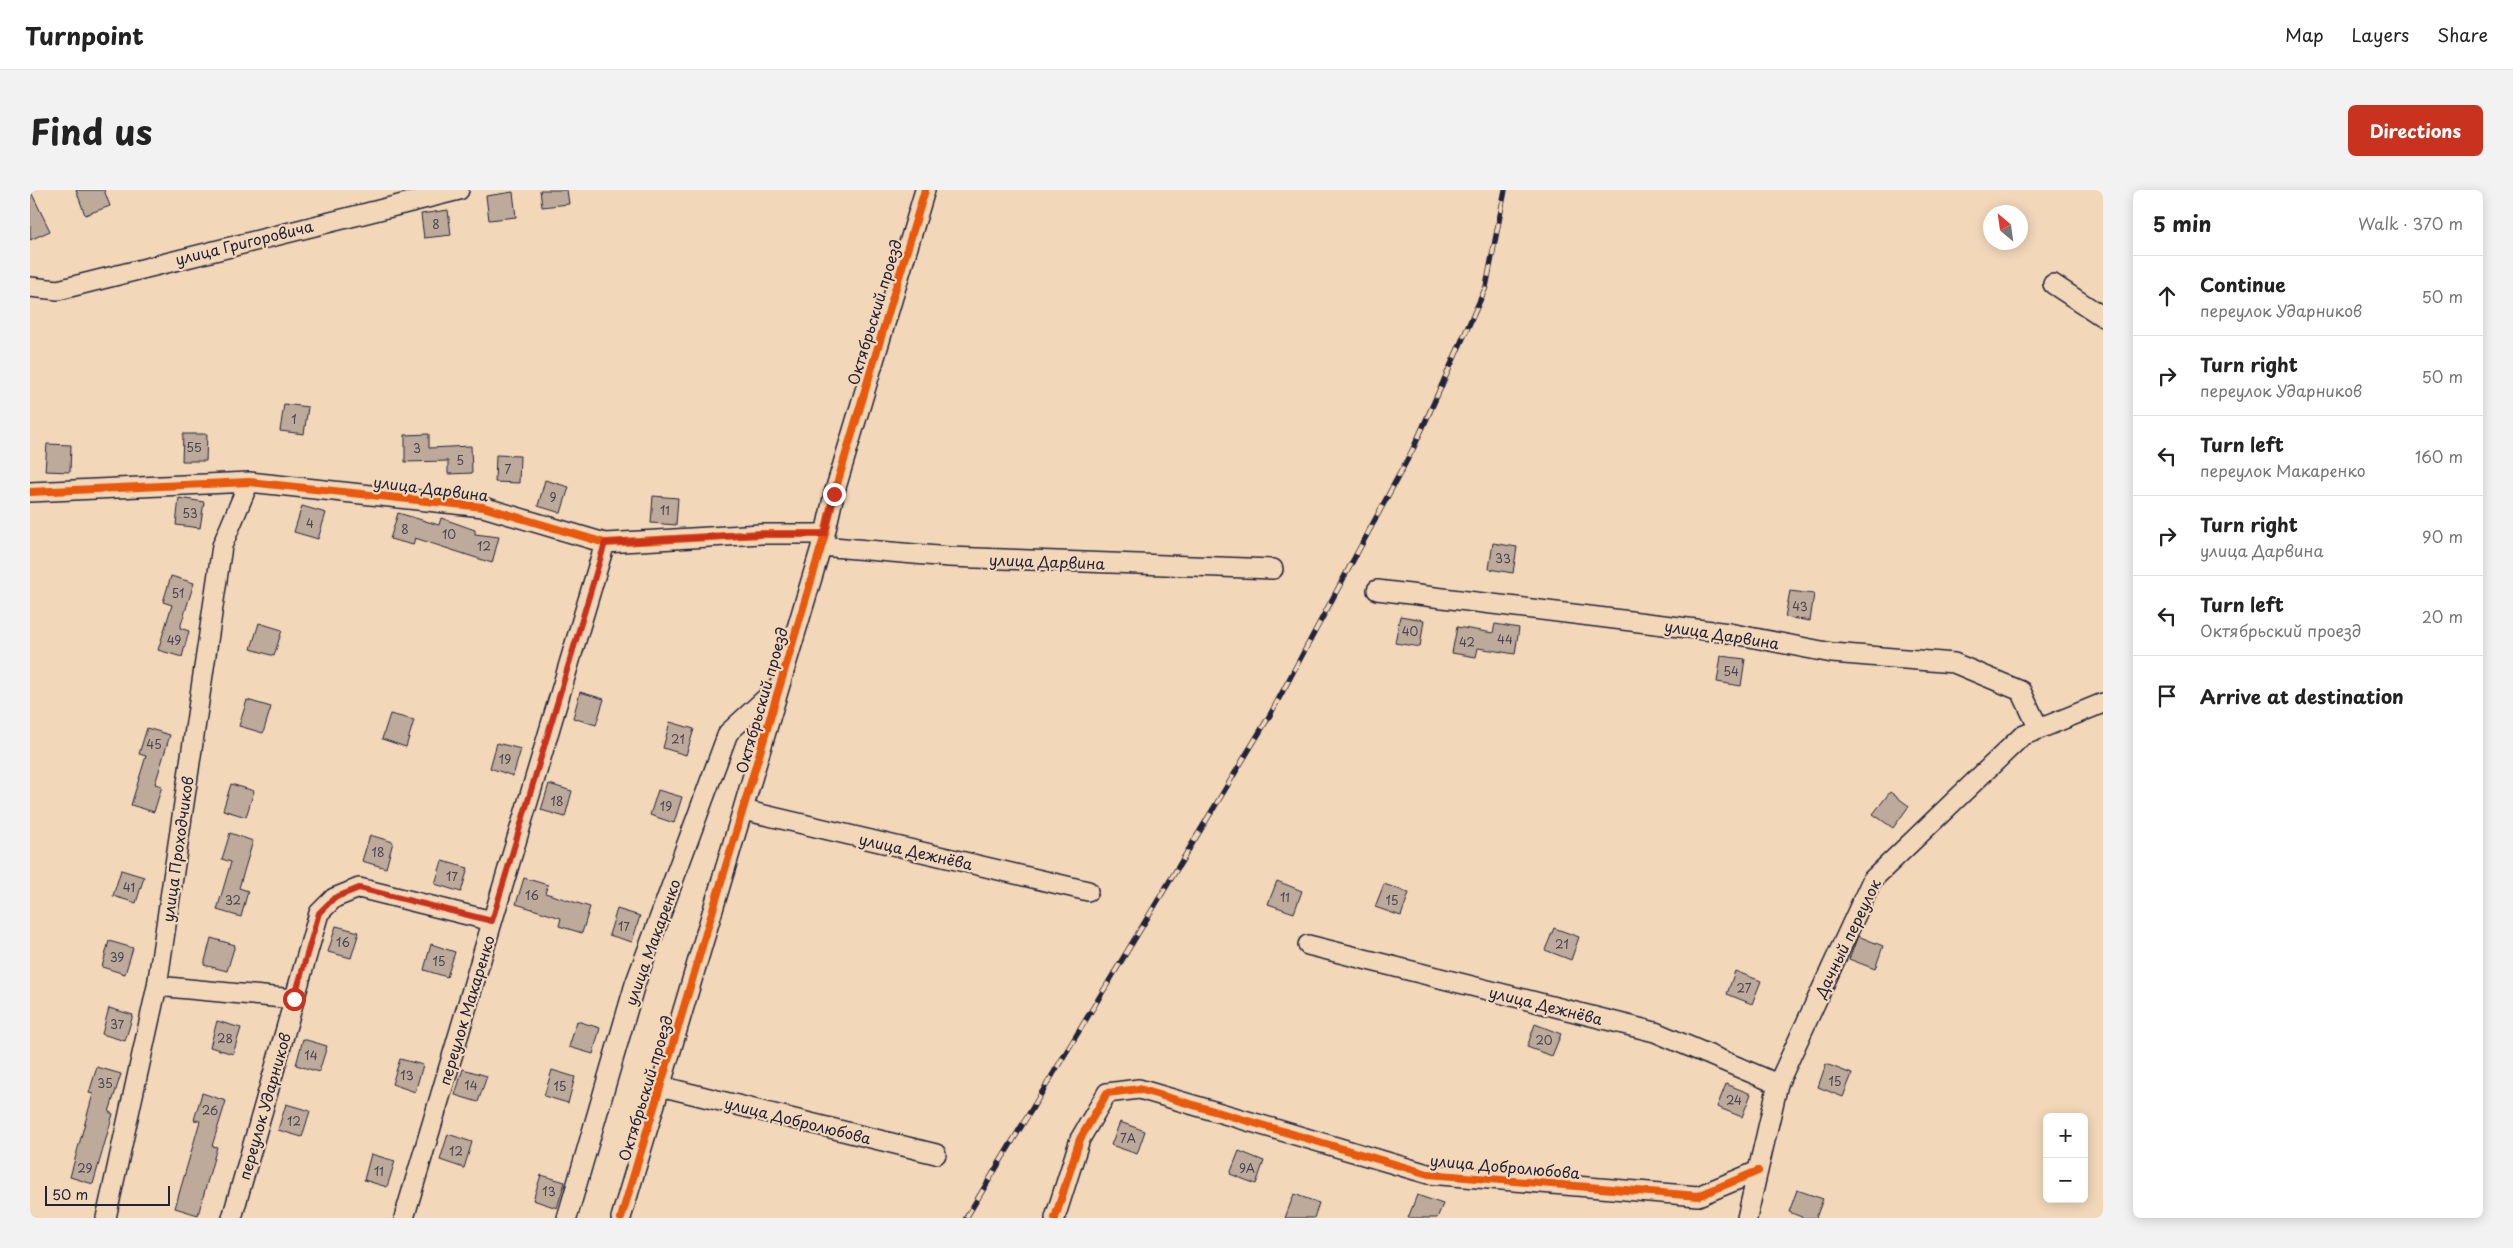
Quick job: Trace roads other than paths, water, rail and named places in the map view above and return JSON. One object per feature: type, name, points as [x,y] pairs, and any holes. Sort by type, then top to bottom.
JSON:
[{"type":"street","name":"улица Григоровича","points":[[30,287],[58,290],[459,190]]},
{"type":"street","name":"Октябрьский проезд","points":[[621,1218],[925,190]]},
{"type":"street","points":[[2053,284],[2103,317]]},
{"type":"street","name":"улица Дарвина","points":[[30,492],[249,482],[483,507],[605,543],[761,534],[823,540],[949,557],[1273,569]]},
{"type":"street","name":"улица Проходчиков","points":[[106,1218],[157,986],[222,546],[249,482]]},
{"type":"street","name":"переулок Макаренко","points":[[404,1218],[605,543]]},
{"type":"street","name":"улица Дарвина","points":[[1377,590],[1729,633],[1832,652],[1954,663],[2020,691],[2039,729]]},
{"type":"street","name":"улица Макаренко","points":[[566,1218],[635,984],[728,733],[778,688]]},
{"type":"street","name":"Дачный переулок","points":[[1746,1218],[1778,1084],[1872,880],[2022,736],[2103,703]]},
{"type":"street","name":"улица Дежнёва","points":[[743,810],[1088,891]]},
{"type":"street","name":"переулок Ударников","points":[[232,1218],[319,913],[334,898],[359,888],[492,921]]},
{"type":"street","name":"улица Дежнёва","points":[[1308,945],[1655,1032],[1778,1084]]},
{"type":"street","points":[[157,986],[294,999]]},
{"type":"street","name":"улица Добролюбова","points":[[660,1086],[936,1154]]},
{"type":"street","name":"улица Добролюбова","points":[[1055,1218],[1080,1139],[1107,1093],[1139,1089],[1428,1174],[1698,1196],[1758,1171]]},
{"type":"railway","points":[[966,1218],[1270,715],[1413,449],[1486,287],[1505,190]]}]
